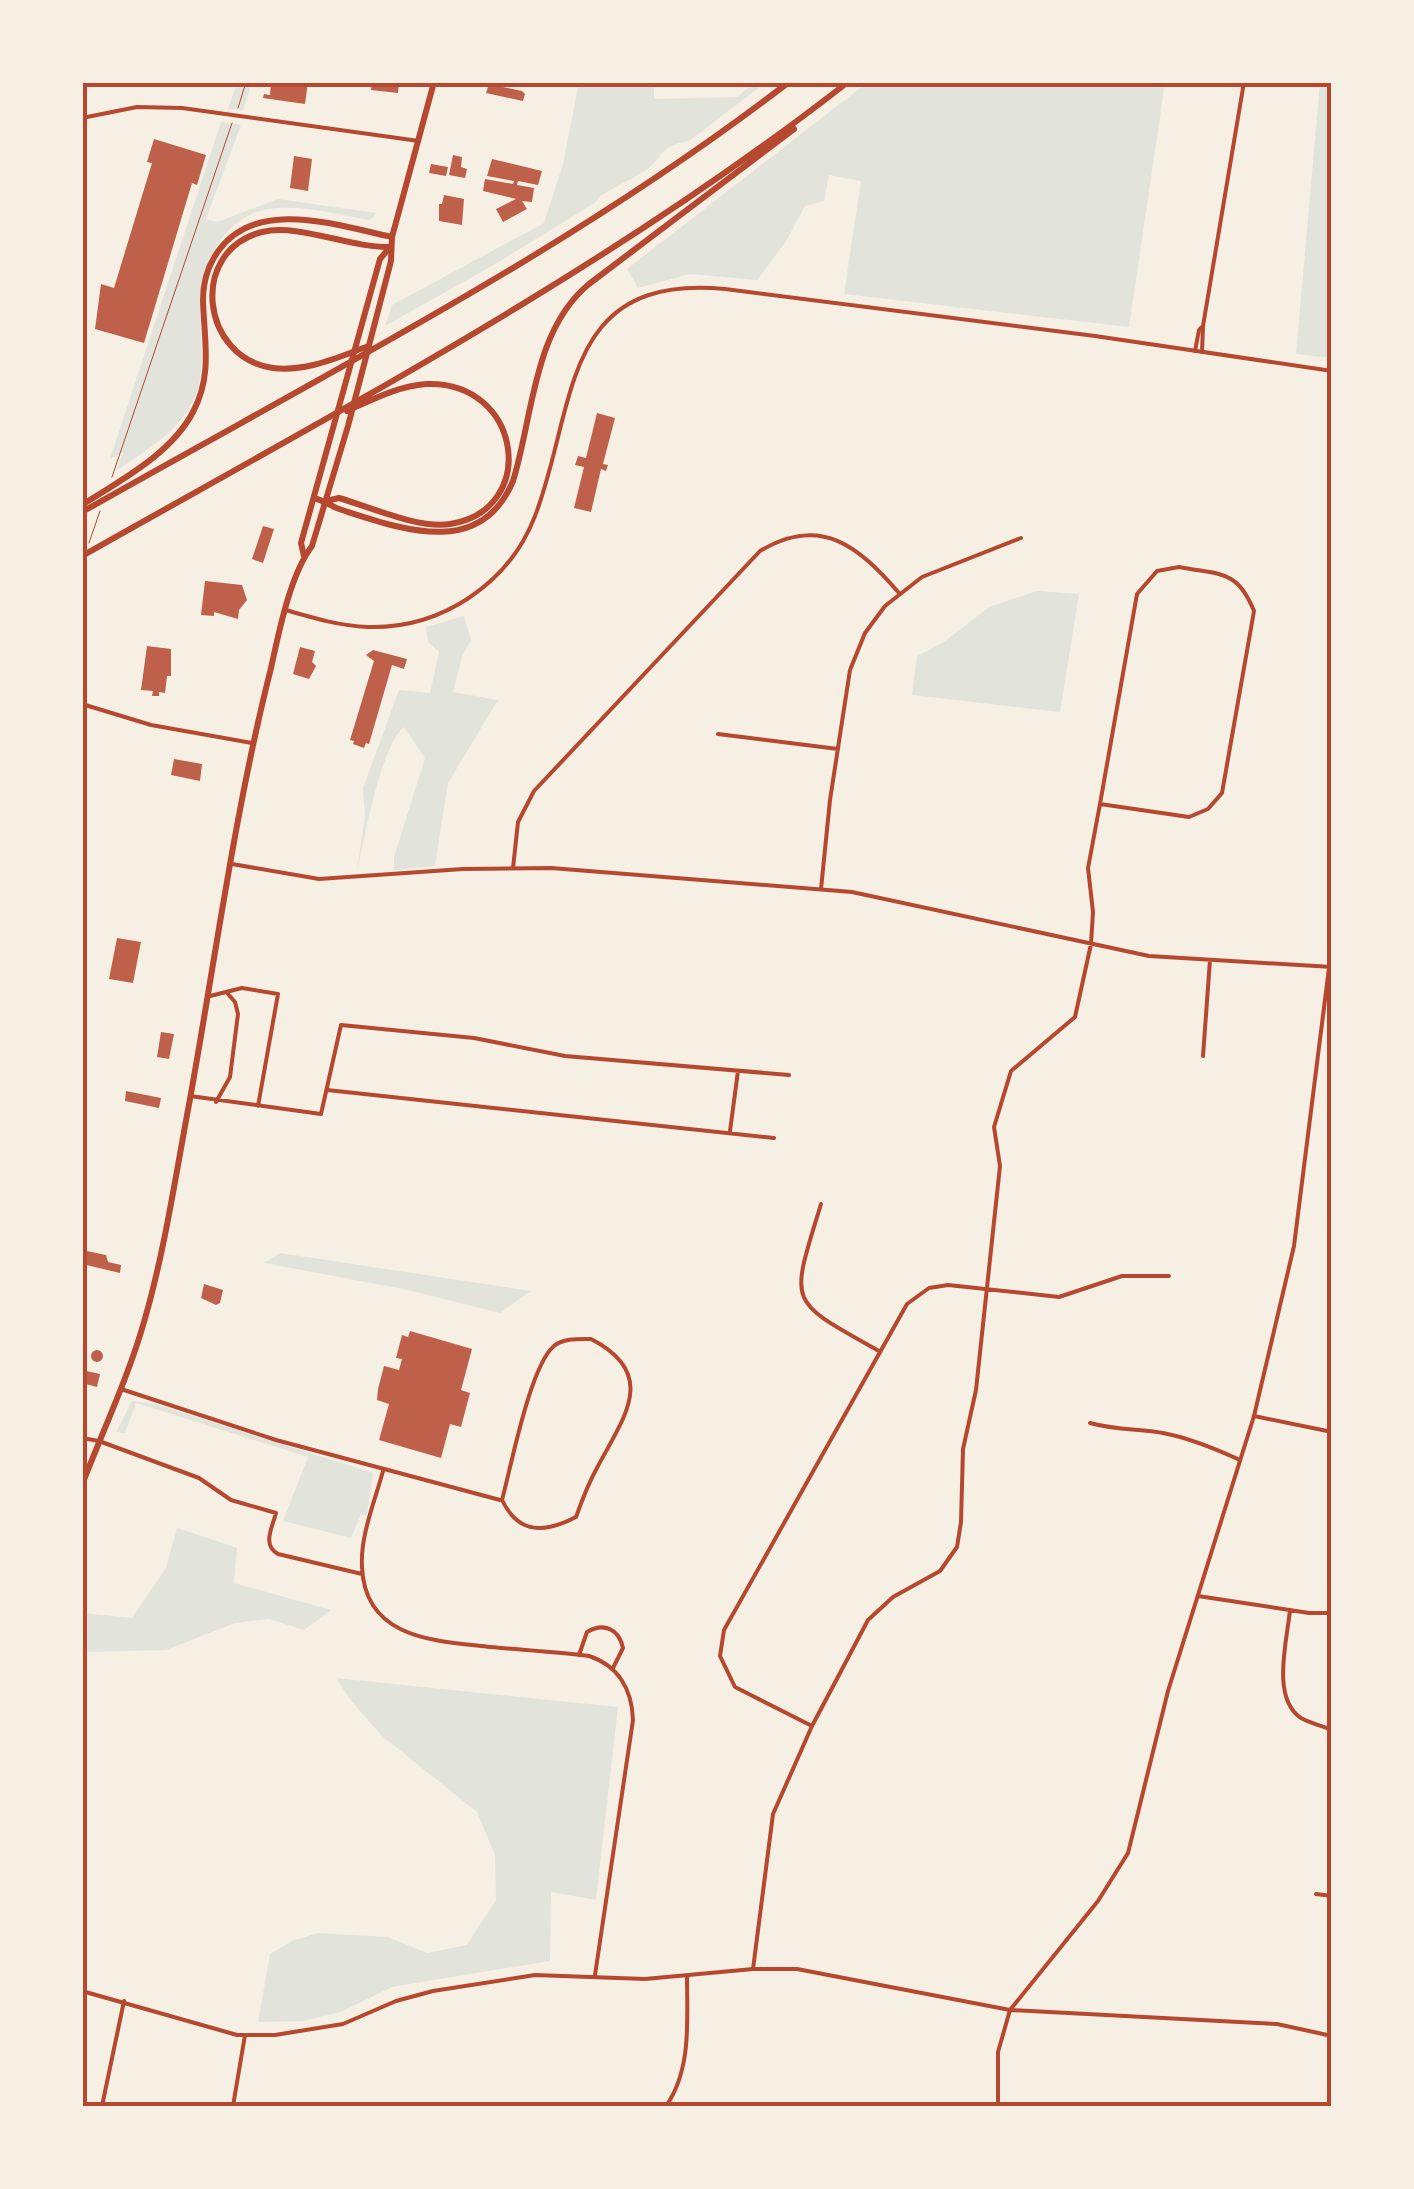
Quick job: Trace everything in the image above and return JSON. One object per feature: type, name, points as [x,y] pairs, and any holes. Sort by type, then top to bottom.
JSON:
[{"type":"highway","points":[[82,1485],[122,1389],[145,1320],[190,1096],[252,744],[286,610],[326,501],[391,261],[392,238],[434,82]]},
{"type":"highway","points":[[83,507],[125,488],[608,209],[698,150],[788,82]]},
{"type":"highway","points":[[82,556],[374,395],[549,290],[654,224],[848,82]]},
{"type":"highway","points":[[314,498],[338,509],[434,533],[469,528],[490,516],[513,481],[550,340],[558,319],[573,299],[755,162],[848,82]]},
{"type":"highway","points":[[83,507],[179,433],[198,403],[208,356],[203,296],[206,278],[218,252],[234,235],[264,221],[287,219],[392,238]]},
{"type":"highway","points":[[389,338],[306,367],[263,366],[242,356],[225,340],[215,322],[211,296],[216,272],[231,249],[266,231],[286,231],[371,248],[390,247]]},
{"type":"highway","points":[[304,557],[301,543],[380,259],[390,247]]},
{"type":"highway","points":[[326,501],[339,498],[445,525],[476,515],[502,487],[509,459],[508,440],[493,410],[475,394],[452,386],[428,384],[374,395]]},
{"type":"street","points":[[1195,351],[1244,82]]},
{"type":"street","points":[[82,118],[152,106],[419,141]]},
{"type":"street","points":[[286,610],[356,626],[401,625],[447,611],[484,587],[513,556],[534,520],[570,384],[584,351],[599,330],[620,312],[668,290],[725,289],[1332,371]]},
{"type":"street","points":[[1202,326],[1202,352]]},
{"type":"street","points":[[513,868],[518,822],[532,794],[760,551],[798,536],[833,540],[866,556],[899,593]]},
{"type":"street","points":[[821,889],[838,749],[856,654],[872,622],[899,593],[935,571],[1021,538]]},
{"type":"street","points":[[752,1968],[773,1814],[812,1726],[868,1620],[893,1597],[940,1571],[957,1548],[963,1449],[976,1390],[1000,1166],[994,1127],[1011,1071],[1075,1017],[1091,944],[1093,912],[1088,868],[1136,594],[1157,572],[1168,569],[1179,567],[1228,576],[1245,588],[1254,611],[1222,792],[1208,809],[1189,818],[1100,804]]},
{"type":"street","points":[[82,704],[151,725],[252,744]]},
{"type":"street","points":[[718,734],[838,749]]},
{"type":"street","points":[[228,863],[319,879],[513,868],[636,873],[821,889],[852,892],[1149,956],[1329,967]]},
{"type":"street","points":[[998,2106],[998,2052],[1010,2010],[1098,1900],[1128,1853],[1168,1691],[1254,1416],[1294,1246],[1332,944]]},
{"type":"street","points":[[1203,1056],[1210,960]]},
{"type":"street","points":[[206,997],[242,988],[278,994],[258,1108]]},
{"type":"street","points":[[216,1102],[229,1080],[238,1014],[228,994]]},
{"type":"street","points":[[190,1096],[321,1114],[341,1026],[474,1038],[565,1056],[789,1076]]},
{"type":"street","points":[[730,1133],[738,1071]]},
{"type":"street","points":[[327,1090],[774,1138]]},
{"type":"street","points":[[821,1204],[799,1274],[800,1291],[807,1306],[820,1318],[879,1351]]},
{"type":"street","points":[[812,1726],[735,1687],[720,1656],[724,1630],[907,1304],[929,1288],[948,1285],[1059,1298],[1122,1276],[1170,1276]]},
{"type":"street","points":[[122,1389],[164,1406],[383,1470],[502,1500],[510,1516],[533,1528],[554,1528],[576,1517],[632,1398],[631,1382],[614,1353],[604,1345],[591,1339],[561,1341],[544,1359],[502,1500]]},
{"type":"street","points":[[1254,1416],[1332,1432]]},
{"type":"street","points":[[1090,1423],[1111,1429],[1164,1433],[1240,1460]]},
{"type":"street","points":[[82,1438],[99,1440],[199,1478],[231,1500],[276,1513],[269,1537],[272,1551],[362,1574]]},
{"type":"street","points":[[383,1470],[363,1548],[362,1574],[378,1610],[390,1624],[417,1638],[598,1659],[613,1668],[628,1688],[633,1720],[595,1975]]},
{"type":"street","points":[[1198,1596],[1332,1613]]},
{"type":"street","points":[[1290,1610],[1283,1681],[1286,1698],[1290,1708],[1303,1719],[1332,1730]]},
{"type":"street","points":[[579,1655],[587,1632],[595,1627],[611,1628],[620,1637],[623,1648],[613,1668]]},
{"type":"street","points":[[1316,1894],[1332,1896]]},
{"type":"street","points":[[82,1991],[237,2036],[308,2032],[344,2024],[396,2001],[432,1991],[535,1975],[645,1979],[752,1968],[797,1969],[1010,2010],[1277,2024],[1332,2036]]},
{"type":"street","points":[[666,2106],[674,2096],[684,2063],[687,1976]]},
{"type":"street","points":[[102,2106],[124,2001]]},
{"type":"street","points":[[233,2106],[245,2035]]},
{"type":"path","points":[[111,478],[246,82]]},
{"type":"path","points":[[88,545],[100,512]]},
{"type":"shaded area","points":[[579,82],[654,83],[654,99],[737,97],[754,83],[765,83],[689,141],[666,150],[643,172],[497,263],[385,326],[392,305],[544,223],[563,164]]},
{"type":"shaded area","points":[[868,82],[1165,83],[1129,327],[844,294],[861,181],[829,175],[824,201],[805,206],[785,243],[757,280],[690,274],[638,288],[627,269]]},
{"type":"shaded area","points":[[237,83],[252,83],[243,110],[228,109]]},
{"type":"shaded area","points":[[1320,83],[1332,83],[1331,358],[1296,354]]},
{"type":"shaded area","points":[[221,122],[241,125],[206,219],[217,222],[278,199],[377,213],[370,220],[278,208],[260,211],[231,228],[220,240],[205,271],[200,317],[202,363],[195,397],[172,430],[117,470],[123,452],[110,459]]},
{"type":"shaded area","points":[[1037,591],[1079,594],[1060,712],[912,695],[917,656],[944,642],[989,607]]},
{"type":"shaded area","points":[[464,616],[471,640],[453,692],[498,700],[448,783],[435,866],[394,870],[394,857],[425,758],[404,727],[395,738],[380,774],[357,873],[365,814],[363,788],[399,690],[430,693],[439,652],[428,642],[426,627]]},
{"type":"shaded area","points":[[280,1253],[531,1291],[500,1313],[408,1290],[264,1263]]},
{"type":"shaded area","points":[[132,1401],[155,1404],[373,1473],[367,1516],[361,1514],[351,1538],[283,1521],[308,1457],[136,1403],[125,1433],[116,1432]]},
{"type":"shaded area","points":[[177,1528],[237,1548],[234,1583],[331,1610],[304,1630],[269,1619],[235,1623],[166,1650],[83,1652],[83,1613],[132,1618],[166,1568]]},
{"type":"shaded area","points":[[336,1678],[618,1707],[596,1900],[551,1892],[550,1961],[392,1987],[341,2012],[303,2021],[258,2022],[270,1954],[292,1941],[318,1933],[388,1937],[427,1953],[467,1945],[496,1900],[495,1855],[477,1812],[381,1735]]},
{"type":"building","points":[[271,82],[308,82],[305,104],[263,98],[264,94],[270,95]]},
{"type":"building","points":[[372,82],[399,82],[398,93],[371,90]]},
{"type":"building","points":[[489,84],[522,91],[523,101],[486,93]]},
{"type":"building","points":[[154,139],[206,155],[197,185],[192,183],[144,343],[95,329],[101,284],[114,288],[152,163],[147,162]]},
{"type":"building","points":[[453,155],[462,157],[461,167],[467,169],[465,178],[449,175]]},
{"type":"building","points":[[294,156],[312,159],[308,191],[290,188]]},
{"type":"building","points":[[492,159],[542,171],[538,185],[518,181],[517,185],[534,188],[532,202],[522,201],[527,209],[503,222],[496,209],[516,199],[483,191],[485,179],[513,184],[514,181],[487,176]]},
{"type":"building","points":[[431,164],[448,167],[446,176],[429,173]]},
{"type":"building","points":[[444,195],[464,199],[462,225],[439,221],[439,204]]},
{"type":"building","points":[[597,413],[615,418],[603,464],[608,465],[606,471],[601,469],[591,512],[574,508],[584,467],[575,465],[578,456],[586,458]]},
{"type":"building","points":[[263,526],[274,529],[263,563],[252,559]]},
{"type":"building","points":[[205,581],[242,585],[247,600],[238,619],[214,612],[214,616],[201,615]]},
{"type":"building","points":[[147,646],[171,649],[171,676],[167,676],[165,693],[159,692],[159,696],[141,690]]},
{"type":"building","points":[[300,647],[315,651],[312,662],[316,666],[309,679],[293,674]]},
{"type":"building","points":[[373,650],[407,659],[404,669],[392,665],[369,744],[364,748],[350,740],[374,661],[366,655]]},
{"type":"building","points":[[174,759],[202,764],[200,781],[171,775]]},
{"type":"building","points":[[117,938],[141,942],[133,983],[109,979]]},
{"type":"building","points":[[161,1032],[174,1034],[169,1059],[157,1057]]},
{"type":"building","points":[[126,1091],[161,1098],[159,1108],[125,1101]]},
{"type":"building","points":[[82,1250],[106,1255],[108,1262],[121,1265],[120,1273],[82,1264]]},
{"type":"building","points":[[204,1284],[223,1290],[220,1303],[201,1298]]},
{"type":"building","points":[[410,1331],[472,1349],[461,1390],[470,1393],[461,1427],[450,1424],[441,1458],[379,1440],[389,1404],[377,1400],[384,1366],[399,1370],[402,1359],[396,1358],[402,1335],[408,1337]]},
{"type":"building","points":[[97,1350],[103,1356],[97,1362],[91,1356]]},
{"type":"building","points":[[82,1370],[100,1374],[97,1387],[82,1383]]}]
